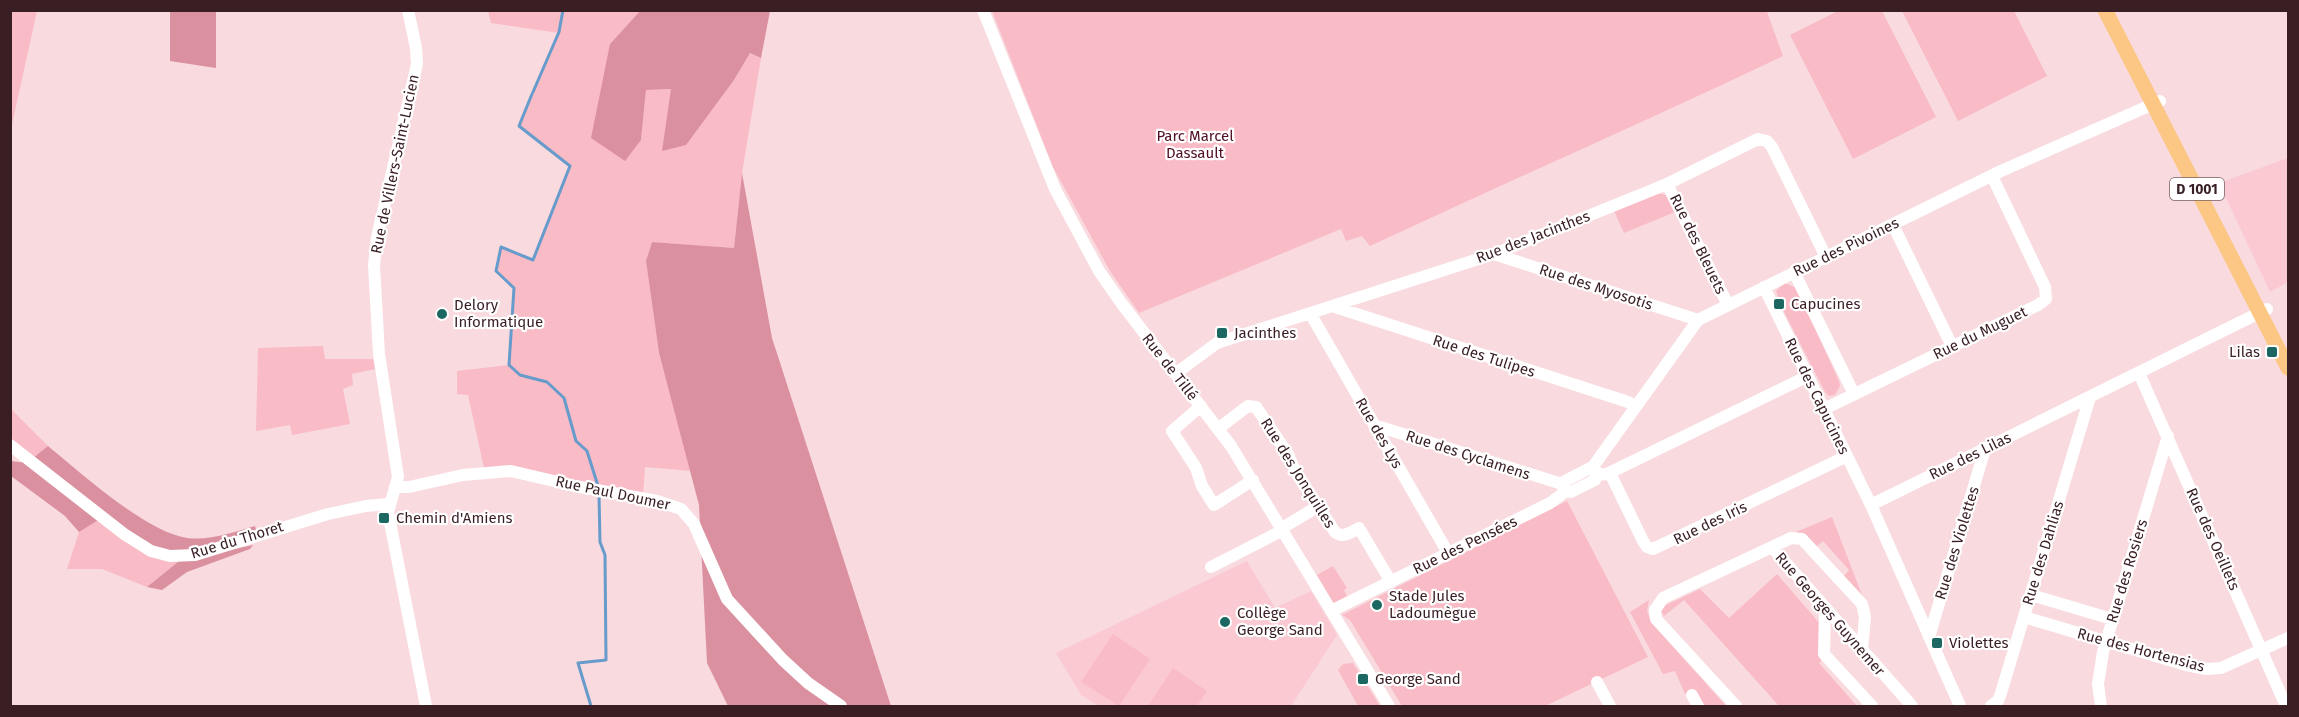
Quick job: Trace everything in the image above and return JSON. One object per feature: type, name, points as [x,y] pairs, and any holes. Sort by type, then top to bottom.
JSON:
[{"type":"main road","name":"D 1001","points":[[2105,10],[2157,102],[2264,311],[2289,368]]},
{"type":"main road","name":"D 1001","points":[[2115,10],[2157,102]]},
{"type":"main road","name":"D 1001","points":[[2264,311],[2289,351]]},
{"type":"street","name":"Rue de Villers-Saint-Lucien","points":[[408,10],[417,64],[377,237],[375,257],[380,354],[398,471],[397,487],[389,504],[389,523],[426,706]]},
{"type":"street","name":"Rue de Tillé","points":[[983,10],[1061,202],[1110,288],[1218,428],[1253,480],[1389,706]]},
{"type":"street","name":"Rue des Pivoines","points":[[1594,472],[1635,406],[1698,320],[1992,176],[2157,102]]},
{"type":"street","name":"Rue des Jacinthes","points":[[1175,374],[1216,343],[1494,254],[1667,184],[1761,139],[1767,141],[1772,147],[1826,257]]},
{"type":"street","name":"Rue du Muguet","points":[[1824,409],[2038,305],[2047,296],[2045,287],[1992,176]]},
{"type":"street","name":"Rue des Bleuets","points":[[1667,184],[1728,305]]},
{"type":"street","points":[[1893,225],[1952,346]]},
{"type":"street","name":"Rue des Myosotis","points":[[1494,254],[1698,320]]},
{"type":"street","points":[[1794,272],[1854,394]]},
{"type":"street","name":"Rue des Capucines","points":[[1764,287],[1871,505]]},
{"type":"street","name":"Rue des Tulipes","points":[[1332,306],[1629,402],[1635,406]]},
{"type":"street","name":"Rue des Lilas","points":[[1871,505],[2264,311]]},
{"type":"street","name":"Rue des Lys","points":[[1310,313],[1448,553]]},
{"type":"street","name":"Rue des Oeillets","points":[[2139,373],[2286,706]]},
{"type":"street","name":"Rue des Pensées","points":[[1331,611],[1550,503],[1564,488],[1571,492],[1592,481],[1594,472],[1610,473],[1808,376]]},
{"type":"street","name":"Rue des Dahlias","points":[[1997,705],[2090,397]]},
{"type":"street","points":[[1201,406],[1172,431],[1197,468],[1202,486],[1214,505],[1253,480]]},
{"type":"street","name":"Rue des Jonquilles","points":[[1218,428],[1248,406],[1256,407],[1288,454],[1295,471],[1317,507],[1337,535],[1344,535],[1359,528],[1391,582]]},
{"type":"street","name":"Rue des Cyclamens","points":[[1374,425],[1564,488]]},
{"type":"street","name":"Rue des Rosiers","points":[[2101,706],[2098,684],[2105,642],[2168,436]]},
{"type":"street","name":"Rue du Thoret","points":[[10,445],[124,534],[151,551],[170,556],[195,555],[334,513],[389,504]]},
{"type":"street","name":"Rue des Violettes","points":[[1929,637],[1985,449]]},
{"type":"street","name":"Rue des Iris","points":[[1610,473],[1643,541],[1647,547],[1653,549],[1847,456]]},
{"type":"street","name":"Rue Paul Doumer","points":[[397,487],[409,487],[463,475],[511,471],[575,486],[657,501],[681,509],[694,524],[724,597],[783,660],[808,683],[841,706]]},
{"type":"street","points":[[1871,505],[1959,706]]},
{"type":"street","points":[[1211,567],[1282,529],[1317,507]]},
{"type":"street","points":[[1772,548],[1791,538],[1802,539],[1856,597],[1865,613],[1862,650]]},
{"type":"street","name":"Rue Georges Guynemer","points":[[1736,706],[1656,619],[1655,610],[1663,598],[1772,548],[1912,706]]},
{"type":"street","points":[[2031,594],[2112,619]]},
{"type":"street","points":[[1825,609],[1824,654],[1872,706]]},
{"type":"street","name":"Rue des Hortensias","points":[[2024,617],[2206,669],[2221,668],[2289,638]]},
{"type":"street","points":[[1597,682],[1610,706]]},
{"type":"street","points":[[1692,695],[1698,706]]},
{"type":"shaded area","points":[[170,11],[216,11],[216,68],[170,61]]},
{"type":"shaded area","points":[[640,11],[770,11],[761,58],[750,53],[734,80],[686,145],[662,151],[671,89],[646,90],[641,140],[625,161],[591,138],[610,44]]},
{"type":"shaded area","points":[[2288,158],[2288,282],[2270,292],[2219,183]]},
{"type":"shaded area","points":[[742,173],[772,338],[891,706],[728,706],[707,663],[699,505],[659,353],[646,261],[652,242],[734,248]]},
{"type":"shaded area","points":[[48,446],[114,500],[153,525],[171,533],[195,539],[255,526],[257,534],[189,552],[168,552],[156,548],[120,526],[33,458]]},
{"type":"shaded area","points":[[11,461],[27,463],[100,519],[79,532],[65,516],[11,476]]},
{"type":"shaded area","points":[[253,545],[250,549],[187,572],[162,590],[147,587],[179,561]]},
{"type":"shaded area","name":"Collège George Sand","points":[[1247,561],[1275,608],[1311,591],[1337,635],[1291,706],[1099,706],[1081,695],[1056,653]]},
{"type":"green space","points":[[10,11],[37,11],[11,129],[10,129]]},
{"type":"green space","points":[[488,11],[640,11],[610,44],[641,140],[646,90],[671,89],[685,145],[734,80],[750,53],[761,58],[742,173],[734,248],[652,242],[646,261],[659,353],[691,471],[645,467],[643,496],[484,468],[468,395],[457,394],[457,371],[509,365],[514,288],[496,271],[501,247],[533,260],[570,166],[519,126],[559,33],[491,23]]},
{"type":"green space","name":"Parc Marcel Dassault","points":[[992,11],[1770,11],[1767,12],[1783,56],[1370,246],[1362,236],[1346,241],[1341,229],[1139,313],[1110,271],[1053,167]]},
{"type":"green space","points":[[1838,11],[1882,11],[1936,117],[1853,159],[1790,35]]},
{"type":"green space","points":[[1902,11],[2014,11],[2047,76],[1958,121]]},
{"type":"green space","points":[[1658,193],[1666,195],[1675,212],[1624,233],[1614,211]]},
{"type":"green space","points":[[1785,283],[1796,288],[1839,381],[1840,386],[1835,395],[1829,396],[1825,392],[1781,306],[1776,291]]},
{"type":"green space","points":[[323,346],[325,359],[373,359],[375,369],[352,374],[353,385],[343,389],[350,424],[292,435],[290,425],[256,431],[258,348]]},
{"type":"green space","points":[[10,408],[48,446],[33,458],[11,441]]},
{"type":"green space","points":[[1567,501],[1648,657],[1545,706],[1402,706],[1350,620],[1342,615]]},
{"type":"green space","points":[[1832,517],[1862,595],[1844,576],[1849,570],[1823,541],[1817,546],[1807,537],[1796,532]]},
{"type":"green space","points":[[100,519],[179,561],[147,587],[102,569],[67,569],[79,532]]},
{"type":"green space","points":[[1333,566],[1347,588],[1344,590],[1348,598],[1335,606],[1317,575]]},
{"type":"green space","points":[[1777,574],[1821,625],[1824,658],[1819,663],[1857,706],[1779,706],[1684,600],[1664,616],[1661,611],[1664,606],[1700,589],[1729,618]]},
{"type":"green space","points":[[1649,600],[1647,611],[1651,622],[1726,706],[1704,706],[1696,691],[1685,694],[1675,671],[1663,674],[1630,612]]},
{"type":"green space","points":[[1113,634],[1150,659],[1119,706],[1081,682]]},
{"type":"green space","points":[[1353,663],[1380,706],[1358,706],[1338,670],[1343,664]]},
{"type":"green space","points":[[1173,668],[1207,691],[1197,706],[1148,706]]},
{"type":"waterway","points":[[533,92],[559,32],[563,10]]},
{"type":"waterway","points":[[532,94],[519,126],[570,166],[533,260],[501,247],[496,271],[514,288],[509,365],[520,375],[547,382],[564,398],[576,441],[587,451],[598,486]]},
{"type":"waterway","points":[[591,706],[578,663],[606,660],[605,555],[600,542],[599,495]]},
{"type":"place","name":"Capucines","points":[[1779,304]]},
{"type":"place","name":"Delory Informatique","points":[[442,314]]},
{"type":"place","name":"Jacinthes","points":[[1222,333]]},
{"type":"place","name":"Lilas","points":[[2272,352]]},
{"type":"place","name":"Chemin d'Amiens","points":[[384,518]]},
{"type":"place","name":"Stade Jules Ladoumègue","points":[[1377,605]]},
{"type":"place","name":"Collège George Sand","points":[[1225,622]]},
{"type":"place","name":"Violettes","points":[[1937,643]]},
{"type":"place","name":"George Sand","points":[[1363,679]]}]
